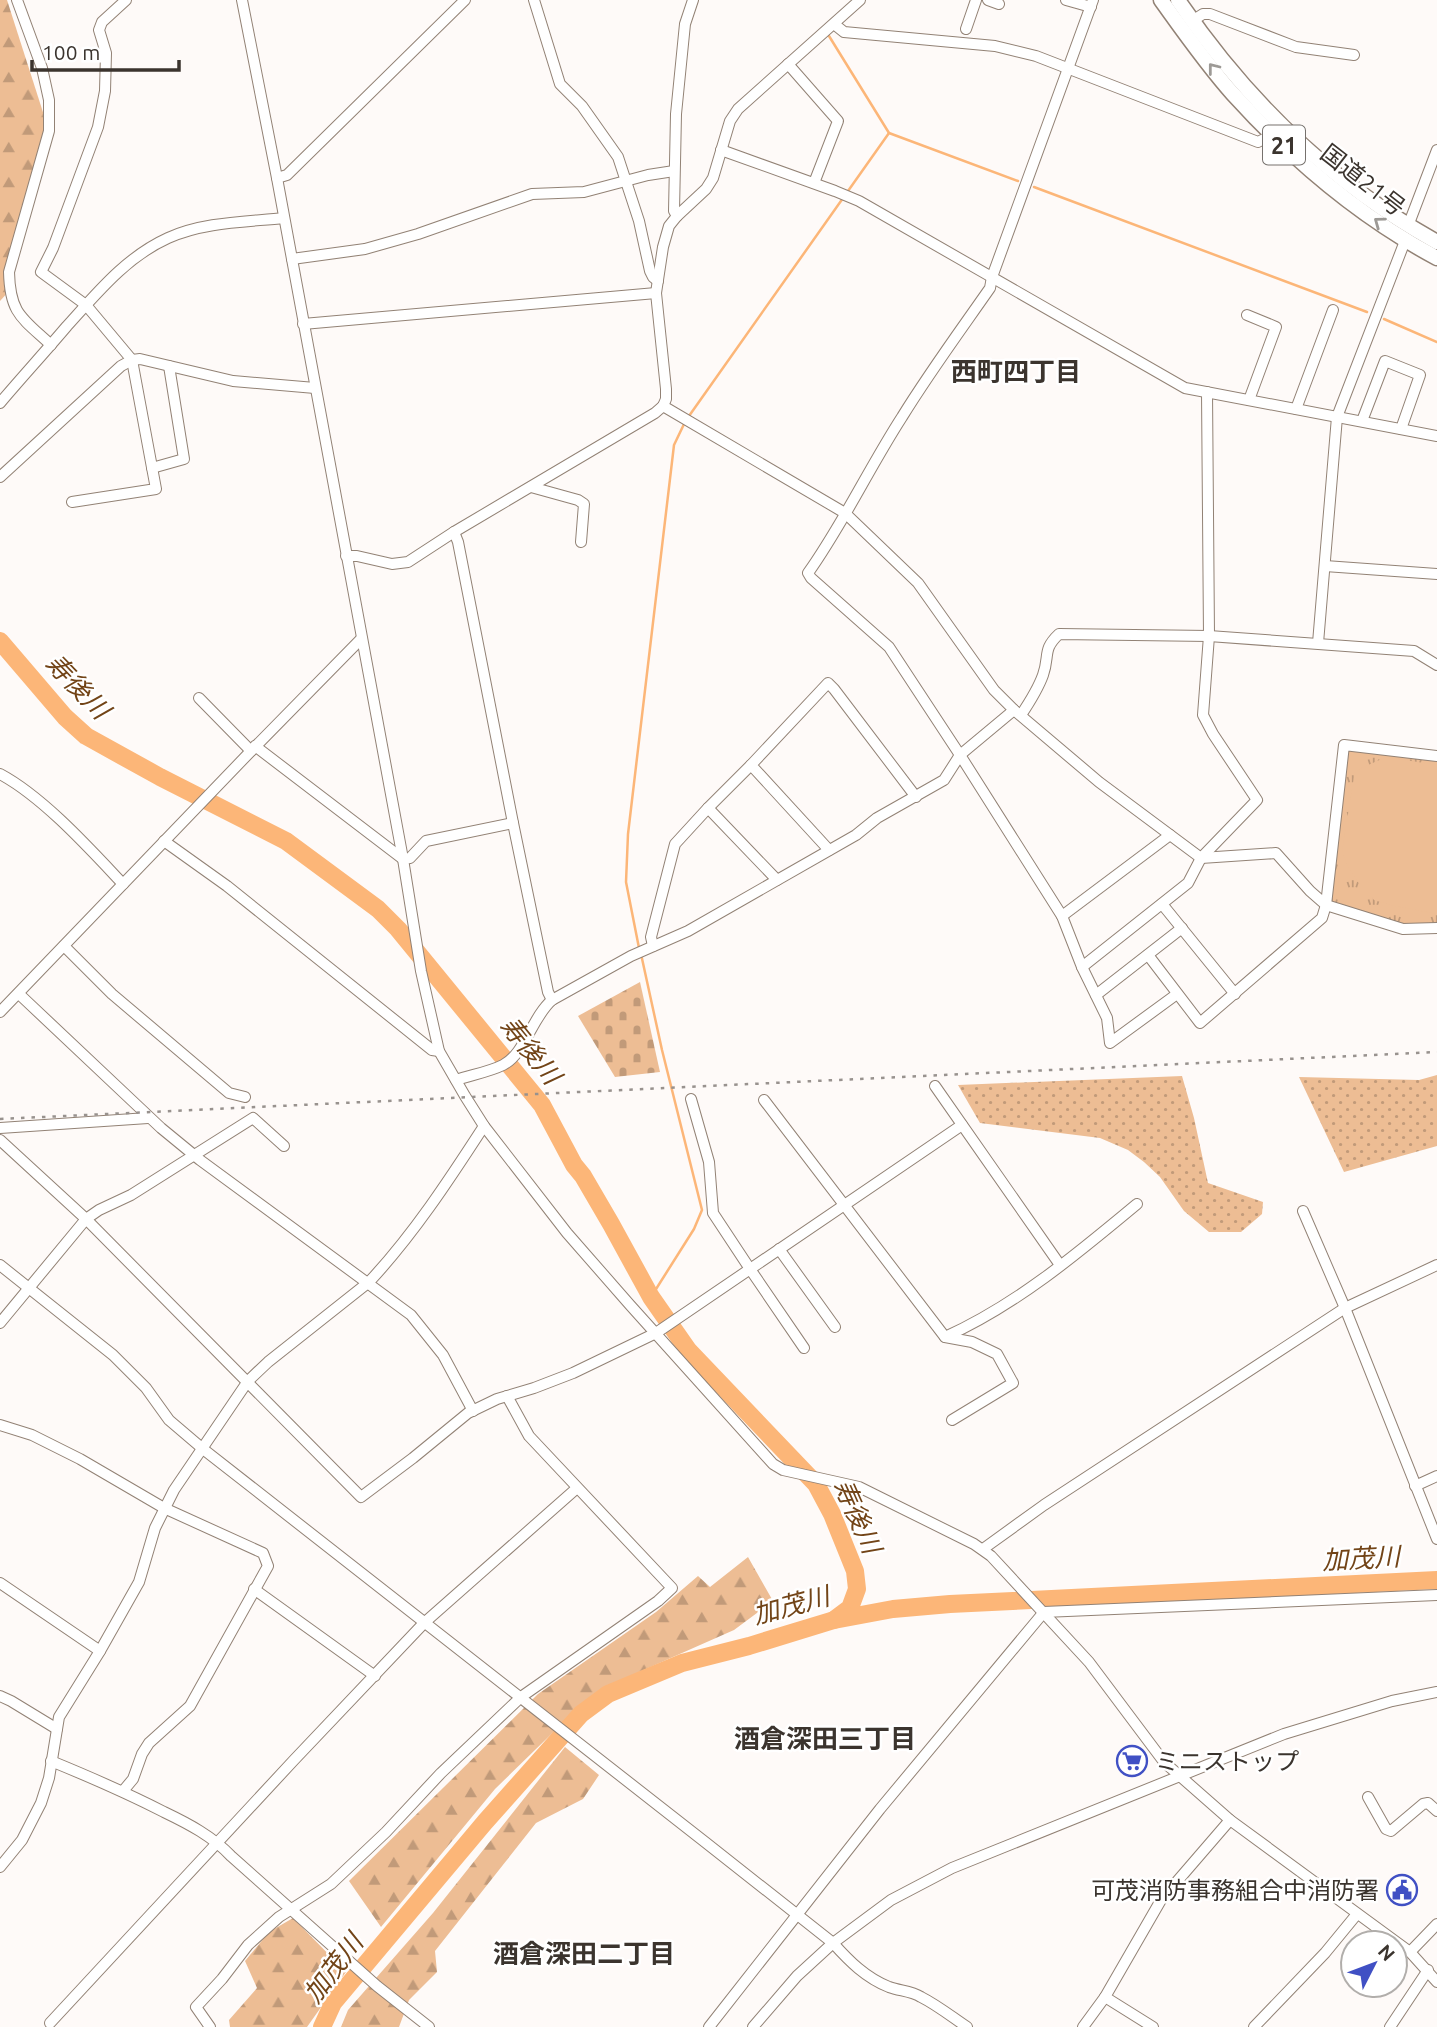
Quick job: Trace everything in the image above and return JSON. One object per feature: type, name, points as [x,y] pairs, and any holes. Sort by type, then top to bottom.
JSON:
[{"type":"highway","name":"国道21号","points":[[1161,0],[1231,92],[1272,135],[1339,194],[1407,234],[1437,242]]},
{"type":"highway","name":"国道21号","points":[[1178,0],[1241,84],[1282,127],[1437,258]]},
{"type":"street","points":[[17,0],[42,68],[49,100],[49,131],[9,272],[9,290],[14,307],[51,345]]},
{"type":"street","points":[[72,502],[156,489],[132,360],[86,305],[41,272],[53,248],[98,127],[105,91],[106,53],[99,30],[102,22],[126,0]]},
{"type":"street","points":[[242,0],[292,259],[421,971],[439,1051],[456,1080],[484,1126],[568,1233],[659,1331],[773,1464],[794,1472],[859,1487],[983,1549],[1006,1570],[1089,1662],[1164,1762],[1230,1820],[1410,1952],[1437,1982]]},
{"type":"street","points":[[277,178],[287,175],[465,0]]},
{"type":"street","points":[[534,0],[560,83],[582,107],[618,157],[639,221],[650,271],[658,281]]},
{"type":"street","points":[[677,216],[674,211],[676,114],[685,24],[693,0]]},
{"type":"street","points":[[346,556],[392,564],[408,562],[663,406],[666,389],[656,293],[669,226],[706,189],[713,178],[730,121],[738,109],[860,0]]},
{"type":"street","points":[[965,29],[976,0]]},
{"type":"street","points":[[988,0],[999,4]]},
{"type":"street","points":[[1066,0],[1092,4],[990,288],[902,416],[830,542],[808,573],[889,648],[960,755],[1062,916],[1082,967],[1107,1018],[1110,1043],[1177,994]]},
{"type":"street","points":[[1192,21],[1203,14],[1209,14],[1300,48],[1354,55]]},
{"type":"street","points":[[834,24],[845,32],[995,47],[1035,56],[1258,142],[1272,135]]},
{"type":"street","points":[[789,64],[838,121],[814,183]]},
{"type":"street","points":[[721,150],[852,198],[1185,387],[1437,436]]},
{"type":"street","points":[[1318,643],[1337,417],[1434,165],[1437,150]]},
{"type":"street","points":[[292,259],[365,249],[418,234],[532,194],[584,192],[674,171]]},
{"type":"street","points":[[0,403],[86,305],[118,271],[138,255],[167,238],[191,230],[284,218]]},
{"type":"street","points":[[303,324],[656,293]]},
{"type":"street","points":[[1296,409],[1333,310]]},
{"type":"street","points":[[1247,316],[1276,327],[1249,400]]},
{"type":"street","points":[[0,477],[121,366],[132,360],[140,359],[233,381],[315,388]]},
{"type":"street","points":[[1362,421],[1385,361],[1420,375],[1401,429]]},
{"type":"street","points":[[152,468],[184,459],[169,366]]},
{"type":"street","points":[[1082,967],[1188,883],[1201,858],[1256,800],[1203,715],[1209,636],[1207,392]]},
{"type":"street","points":[[663,406],[845,513],[918,583],[994,690],[1099,782],[1201,858],[1276,853],[1326,905],[1403,929],[1437,928]]},
{"type":"street","points":[[531,487],[584,504],[581,542]]},
{"type":"street","points":[[454,533],[552,1000]]},
{"type":"street","points":[[1325,566],[1437,574]]},
{"type":"street","points":[[456,1080],[507,1062],[544,1007],[552,1000],[636,954],[688,931],[856,835],[877,818],[944,780],[960,755],[1028,705],[1043,674],[1048,644],[1059,634],[1209,636],[1414,651],[1437,666]]},
{"type":"street","points":[[0,1013],[361,639]]},
{"type":"street","points":[[650,948],[675,844],[828,683],[916,797]]},
{"type":"street","points":[[199,698],[253,749],[402,859],[410,858],[426,841],[513,823]]},
{"type":"street","points":[[1148,955],[1200,1023],[1322,918],[1326,905],[1343,745],[1437,756]]},
{"type":"street","points":[[751,765],[829,850]]},
{"type":"street","points":[[0,774],[56,817],[122,884]]},
{"type":"street","points":[[708,808],[777,880]]},
{"type":"street","points":[[1062,916],[1170,835]]},
{"type":"street","points":[[164,841],[227,886],[432,1050],[439,1051]]},
{"type":"street","points":[[1162,904],[1234,994]]},
{"type":"street","points":[[1096,995],[1182,929]]},
{"type":"street","points":[[64,946],[112,994],[229,1093],[245,1097]]},
{"type":"street","points":[[19,994],[148,1118],[411,1315],[443,1355],[473,1411]]},
{"type":"street","points":[[935,1086],[1060,1265]]},
{"type":"street","points":[[691,1099],[709,1163],[713,1213],[804,1348]]},
{"type":"street","points":[[764,1100],[945,1337],[972,1342],[997,1354],[1013,1383],[952,1420]]},
{"type":"street","points":[[0,1128],[148,1118]]},
{"type":"street","points":[[0,1323],[86,1219],[99,1210],[131,1195],[253,1118],[284,1146]]},
{"type":"street","points":[[1,1144],[86,1219],[361,1497],[473,1411],[573,1373],[659,1331],[962,1125]]},
{"type":"street","points":[[0,1867],[22,1840],[41,1803],[49,1778],[59,1717],[139,1582],[155,1528],[174,1490],[248,1381],[369,1282],[399,1248],[442,1191],[484,1126]]},
{"type":"street","points":[[945,1337],[973,1324],[1018,1296],[1137,1204]]},
{"type":"street","points":[[1303,1211],[1345,1308],[1437,1539]]},
{"type":"street","points":[[779,1249],[835,1327]]},
{"type":"street","points":[[0,1265],[113,1355],[146,1388],[169,1420],[203,1449],[833,1943],[866,1975],[922,1997],[967,2027]]},
{"type":"street","points":[[983,1549],[1044,1505],[1345,1308],[1437,1265]]},
{"type":"street","points":[[210,2027],[197,2007],[248,1945],[279,1917],[331,1884],[521,1697],[658,1601],[672,1588],[529,1436],[507,1396]]},
{"type":"street","points":[[0,1425],[32,1434],[164,1508],[263,1553],[268,1566],[190,1706],[149,1743],[132,1779],[123,1791]]},
{"type":"street","points":[[1415,1486],[1437,1476]]},
{"type":"street","points":[[50,2023],[424,1623],[578,1488]]},
{"type":"street","points":[[0,1583],[100,1651]]},
{"type":"street","points":[[254,1589],[374,1676]]},
{"type":"street","points":[[709,2027],[1042,1609],[1437,1595]]},
{"type":"street","points":[[753,2027],[797,1976],[833,1943],[891,1900],[952,1868],[1284,1734],[1392,1701],[1437,1692]]},
{"type":"street","points":[[0,1696],[57,1729]]},
{"type":"street","points":[[51,1761],[123,1791],[218,1842],[231,1857],[377,1986],[429,2027]]},
{"type":"street","points":[[1368,1797],[1385,1829],[1391,1831],[1423,1804],[1428,1803],[1437,1811]]},
{"type":"street","points":[[1083,2027],[1105,1997],[1161,1900],[1230,1820]]},
{"type":"street","points":[[1254,2027],[1325,1953],[1357,1914]]},
{"type":"street","points":[[1410,1952],[1437,1924]]},
{"type":"street","points":[[1390,2027],[1428,1970]]},
{"type":"street","points":[[1105,1997],[1153,2027]]},
{"type":"green space","points":[[0,0],[7,0],[49,131],[10,290],[0,301]]},
{"type":"green space","points":[[1344,745],[1437,756],[1437,928],[1403,929],[1326,905]]},
{"type":"green space","points":[[1386,757],[1437,765],[1437,914],[1374,900],[1348,867],[1342,851],[1355,771]]},
{"type":"green space","points":[[640,982],[660,1072],[615,1077],[578,1016]]},
{"type":"green space","points":[[1437,1075],[1437,1146],[1344,1172],[1299,1077],[1419,1080]]},
{"type":"green space","points":[[1182,1076],[1208,1183],[1263,1202],[1262,1214],[1241,1232],[1209,1232],[1184,1211],[1160,1177],[1144,1162],[1128,1150],[1100,1138],[980,1123],[958,1085]]},
{"type":"green space","points":[[748,1557],[773,1601],[734,1630],[630,1676],[572,1714],[495,1789],[381,1927],[349,1881],[538,1694],[656,1612],[698,1576],[710,1587]]},
{"type":"green space","points":[[565,1747],[599,1775],[583,1799],[536,1823],[435,1951],[437,1972],[409,2000],[399,2027],[341,2027],[348,2010],[433,1913]]},
{"type":"green space","points":[[293,1918],[346,1972],[307,2027],[230,2027],[229,2020],[257,1988],[245,1961],[269,1932]]},
{"type":"waterway","points":[[829,36],[889,133],[1018,181]]},
{"type":"waterway","points":[[689,416],[889,133]]},
{"type":"waterway","points":[[1034,187],[1367,312]]},
{"type":"waterway","points":[[1384,319],[1437,342]]},
{"type":"waterway","points":[[639,948],[626,882],[628,834],[674,445],[685,422]]},
{"type":"waterway","name":"寿後川","points":[[0,641],[65,717],[86,736],[286,841],[378,909],[398,929],[542,1105],[651,1297],[688,1350],[816,1484],[832,1514],[855,1571],[857,1589],[850,1608],[834,1620]]},
{"type":"waterway","points":[[641,954],[702,1210],[694,1229],[651,1297]]},
{"type":"waterway","name":"加茂川","points":[[322,2027],[333,2003],[485,1822],[581,1714],[608,1694],[682,1663],[834,1620],[893,1609],[1437,1580]]},
{"type":"railway","points":[[0,1119],[1437,1052]]},
{"type":"place","name":"ミニストップ","points":[[1132,1761]]},
{"type":"place","name":"可茂消防事務組合中消防署","points":[[1402,1890]]},
{"type":"district","name":"西町四丁目","points":[[1016,371]]},
{"type":"district","name":"酒倉深田三丁目","points":[[825,1738]]},
{"type":"district","name":"酒倉深田二丁目","points":[[584,1953]]}]
